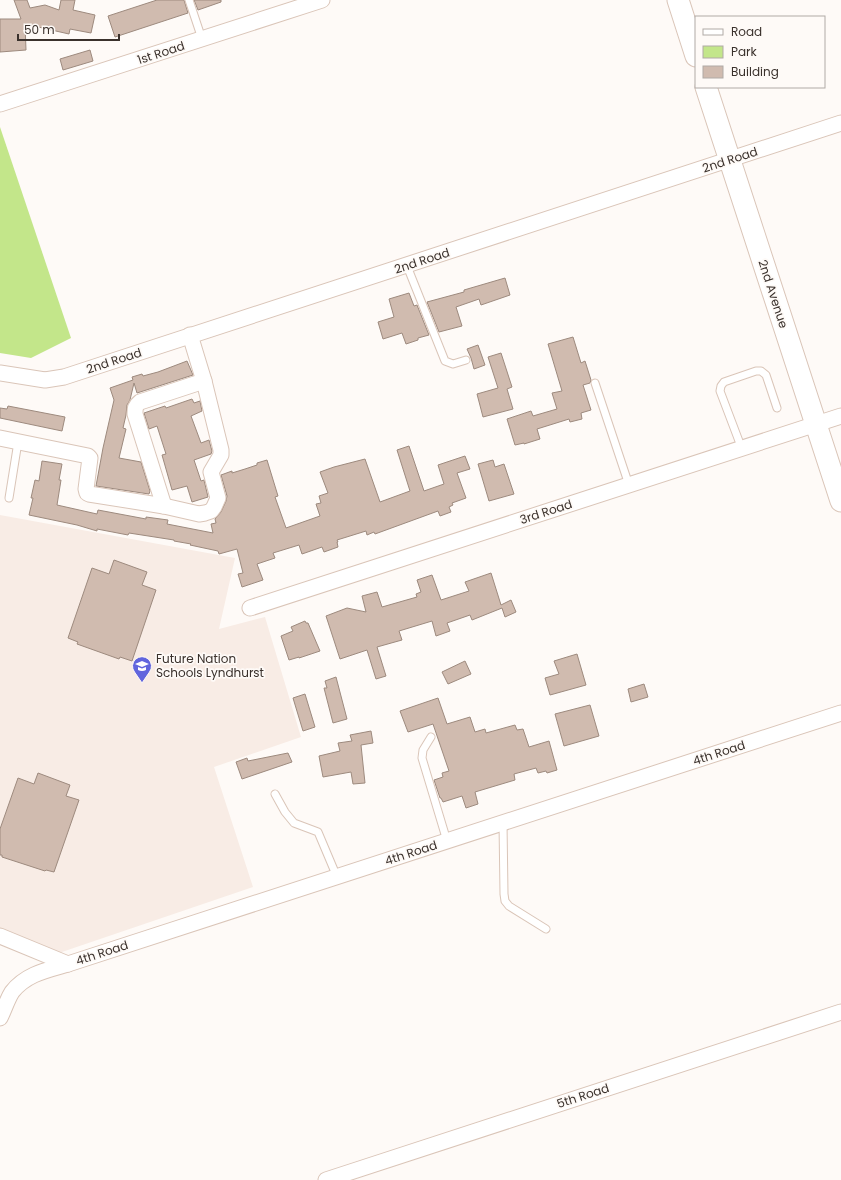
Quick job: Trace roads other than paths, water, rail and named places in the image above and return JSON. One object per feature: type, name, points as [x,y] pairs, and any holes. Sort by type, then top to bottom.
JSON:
[{"type":"street","name":"1st Road","points":[[0,104],[322,0]]},
{"type":"street","points":[[678,0],[695,53]]},
{"type":"street","name":"2nd Avenue","points":[[706,88],[841,501]]},
{"type":"street","name":"2nd Road","points":[[0,373],[45,380],[56,379],[730,160],[840,126]]},
{"type":"street","points":[[0,438],[88,456],[90,458],[86,489],[87,493],[89,494],[164,506],[199,514],[211,511],[218,498],[211,472],[221,455],[221,450],[204,380],[190,335]]},
{"type":"street","points":[[164,506],[135,414],[136,405],[140,402],[204,380]]},
{"type":"street","name":"3rd Road","points":[[250,608],[841,416]]},
{"type":"street","name":"4th Road","points":[[0,1018],[12,993],[25,980],[36,974],[841,713]]},
{"type":"street","points":[[0,936],[68,964]]},
{"type":"street","name":"5th Road","points":[[326,1180],[841,1012]]},
{"type":"lane","points":[[189,0],[202,40]]},
{"type":"lane","points":[[407,266],[445,361],[453,364],[466,360]]},
{"type":"lane","points":[[742,449],[720,391],[724,382],[756,371],[761,372],[766,375],[778,408]]},
{"type":"lane","points":[[595,383],[629,485]]},
{"type":"lane","points":[[9,498],[18,442]]},
{"type":"lane","points":[[431,737],[423,750],[422,758],[447,841]]},
{"type":"lane","points":[[275,794],[285,812],[294,823],[318,832],[336,877]]},
{"type":"lane","points":[[503,823],[505,901],[509,906],[546,929]]},
{"type":"place","name":"Future Nation Schools Lyndhurst","points":[[142,683]]}]
